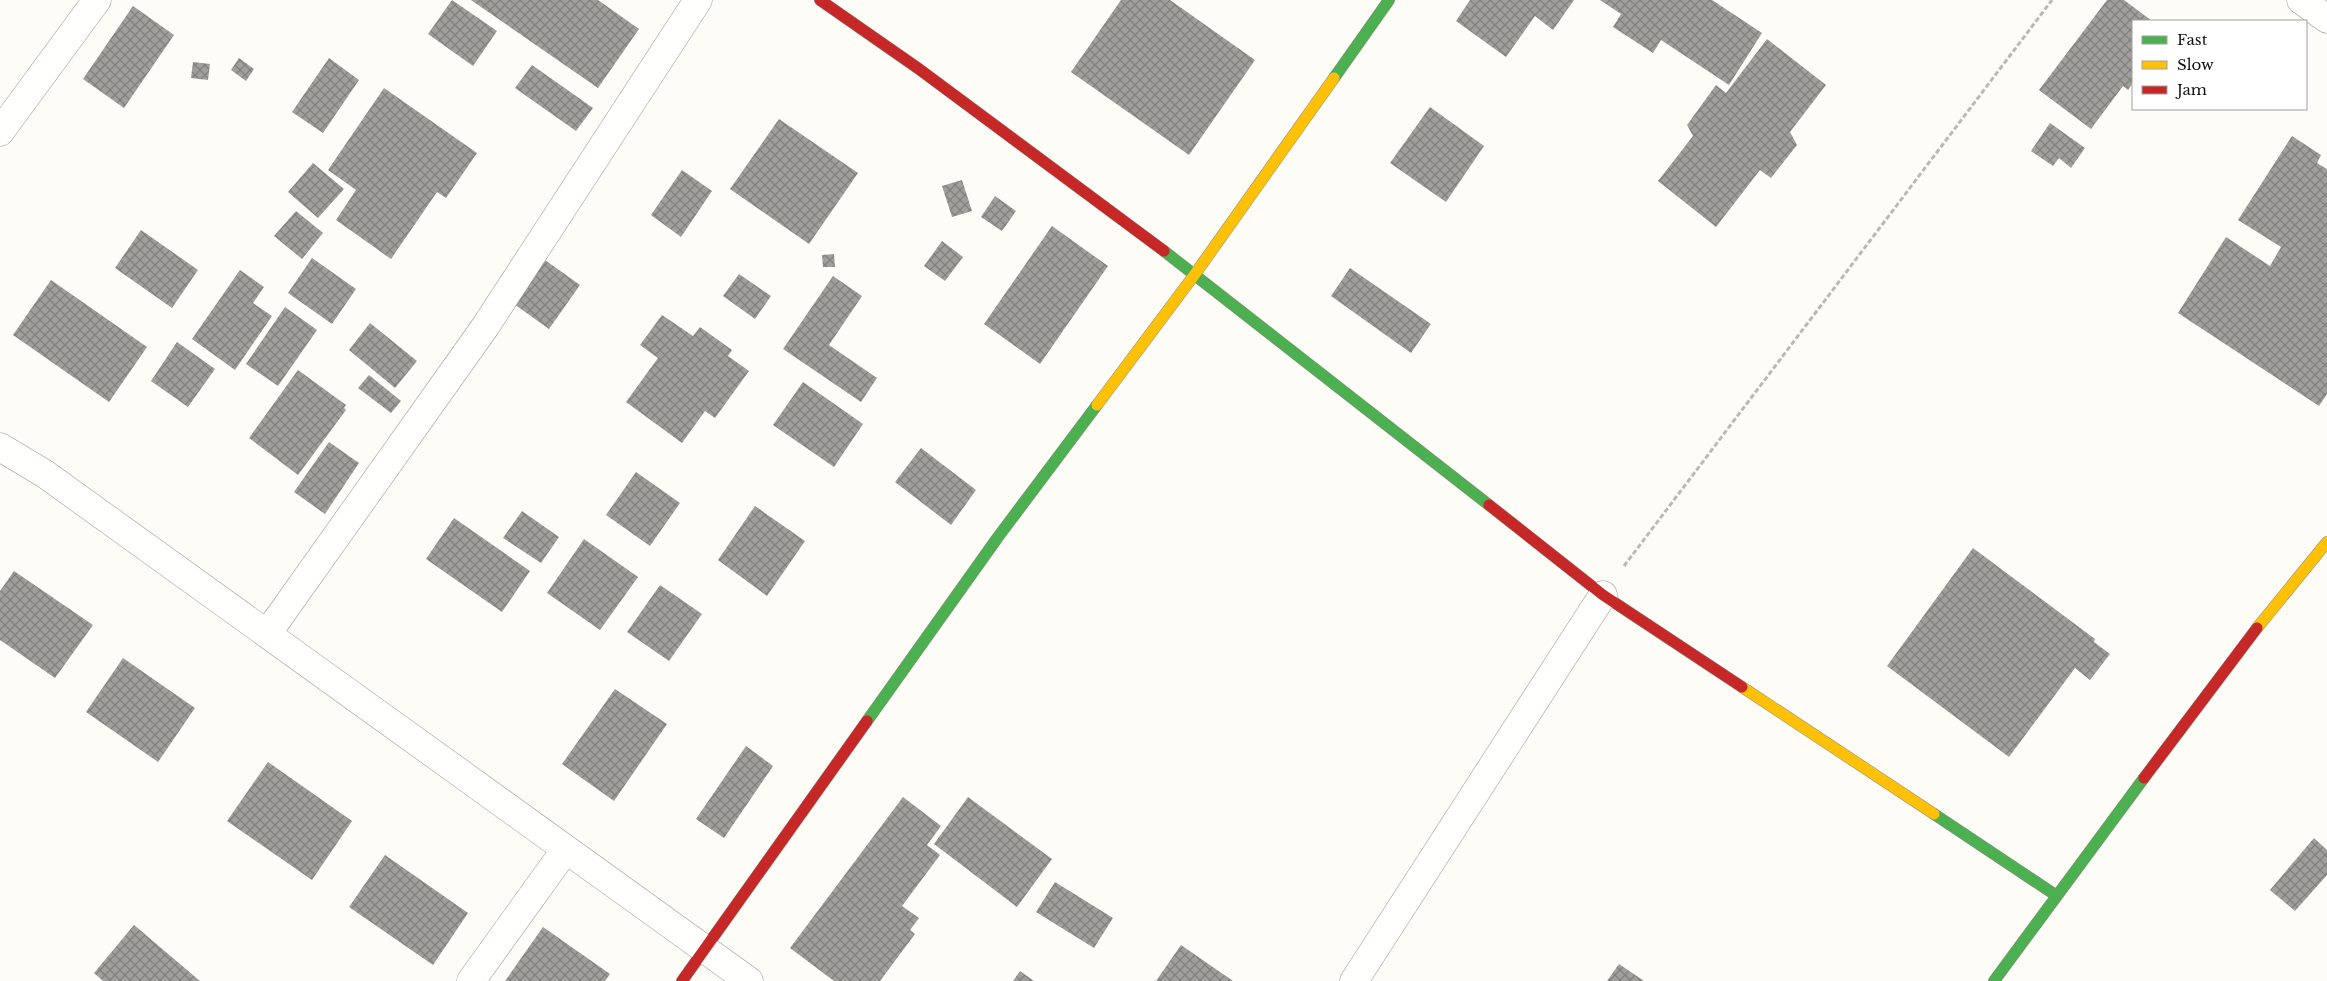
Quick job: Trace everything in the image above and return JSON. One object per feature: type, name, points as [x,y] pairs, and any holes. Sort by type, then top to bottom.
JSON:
[{"type":"street","points":[[0,132],[96,0]]},
{"type":"street","points":[[267,634],[485,327],[698,0]]},
{"type":"street","points":[[820,0],[919,70],[1195,274],[1603,595],[2056,896]]},
{"type":"street","points":[[682,981],[998,537],[1195,274],[1388,0]]},
{"type":"street","points":[[2300,0],[2327,20]]},
{"type":"street","points":[[0,447],[45,474],[749,981]]},
{"type":"street","points":[[1994,981],[2237,653],[2327,542]]},
{"type":"street","points":[[1354,981],[1603,595]]},
{"type":"street","points":[[471,981],[566,848]]},
{"type":"path","points":[[1603,595],[2052,0]]},
{"type":"building","points":[[452,0],[497,31],[473,66],[428,34]]},
{"type":"building","points":[[471,0],[598,0],[639,29],[598,88]]},
{"type":"building","points":[[1121,0],[1170,0],[1255,60],[1189,155],[1071,72]]},
{"type":"building","points":[[1470,0],[1574,0],[1553,30],[1535,16],[1506,57],[1456,21]]},
{"type":"building","points":[[1600,0],[1712,0],[1762,33],[1729,85],[1661,40],[1653,53],[1613,27],[1621,14]]},
{"type":"building","points":[[2107,0],[2124,0],[2151,20],[2132,20],[2132,84],[2128,90],[2123,86],[2091,129],[2039,90]]},
{"type":"building","points":[[133,6],[174,35],[124,108],[83,79]]},
{"type":"building","points":[[1767,39],[1826,85],[1790,132],[1797,145],[1771,178],[1760,170],[1716,227],[1658,181],[1693,136],[1687,125],[1716,85],[1726,93]]},
{"type":"building","points":[[239,58],[254,69],[246,81],[231,70]]},
{"type":"building","points":[[329,58],[359,80],[323,133],[292,112]]},
{"type":"building","points":[[193,62],[210,64],[208,80],[191,78]]},
{"type":"building","points":[[532,65],[593,108],[576,131],[515,88]]},
{"type":"building","points":[[384,88],[477,153],[446,198],[437,192],[391,259],[336,220],[356,190],[328,170]]},
{"type":"building","points":[[1430,107],[1484,146],[1446,202],[1390,163]]},
{"type":"building","points":[[779,119],[858,173],[809,244],[730,189]]},
{"type":"building","points":[[2050,123],[2085,148],[2071,168],[2059,158],[2053,166],[2031,151]]},
{"type":"building","points":[[2292,136],[2321,155],[2317,163],[2327,169],[2327,394],[2319,406],[2178,313],[2226,237],[2270,266],[2281,247],[2238,220]]},
{"type":"building","points":[[313,163],[344,189],[318,218],[288,192]]},
{"type":"building","points":[[682,170],[712,191],[681,237],[651,215]]},
{"type":"building","points":[[962,180],[972,211],[952,217],[942,186]]},
{"type":"building","points":[[995,196],[1016,211],[1002,231],[981,217]]},
{"type":"building","points":[[296,211],[323,233],[302,259],[274,236]]},
{"type":"building","points":[[1052,226],[1108,266],[1040,364],[984,324]]},
{"type":"building","points":[[141,230],[198,270],[172,308],[115,268]]},
{"type":"building","points":[[942,241],[963,257],[945,281],[924,266]]},
{"type":"building","points":[[834,254],[835,267],[823,267],[822,255]]},
{"type":"building","points":[[312,258],[356,289],[332,324],[288,293]]},
{"type":"building","points":[[545,260],[580,285],[549,329],[514,304]]},
{"type":"building","points":[[1350,268],[1431,324],[1411,353],[1331,296]]},
{"type":"building","points":[[240,270],[264,287],[253,303],[272,316],[235,370],[192,339]]},
{"type":"building","points":[[739,274],[771,296],[755,319],[723,296]]},
{"type":"building","points":[[833,276],[862,296],[829,345],[877,378],[861,402],[783,349]]},
{"type":"building","points":[[51,280],[147,347],[109,402],[13,335]]},
{"type":"building","points":[[285,307],[317,330],[278,386],[246,364]]},
{"type":"building","points":[[662,315],[693,336],[700,327],[732,350],[728,356],[749,371],[715,418],[705,411],[682,443],[626,402],[658,358],[640,345]]},
{"type":"building","points":[[370,323],[417,361],[395,388],[349,350]]},
{"type":"building","points":[[177,342],[215,369],[188,407],[151,381]]},
{"type":"building","points":[[298,370],[346,405],[344,408],[346,410],[298,475],[249,438]]},
{"type":"building","points":[[369,375],[401,401],[391,413],[358,388]]},
{"type":"building","points":[[803,382],[863,424],[834,467],[773,425]]},
{"type":"building","points":[[329,442],[359,463],[325,514],[294,492]]},
{"type":"building","points":[[921,448],[976,490],[951,525],[895,482]]},
{"type":"building","points":[[636,472],[680,503],[650,546],[606,515]]},
{"type":"building","points":[[755,506],[805,541],[767,596],[718,560]]},
{"type":"building","points":[[522,511],[559,537],[541,563],[503,538]]},
{"type":"building","points":[[454,518],[530,571],[502,612],[426,559]]},
{"type":"building","points":[[584,539],[638,577],[600,630],[547,593]]},
{"type":"building","points":[[1973,548],[2095,639],[2094,642],[2110,654],[2090,680],[2075,668],[2009,757],[1887,666]]},
{"type":"building","points":[[14,571],[93,625],[55,678],[0,640],[0,591]]},
{"type":"building","points":[[660,585],[702,614],[669,661],[627,632]]},
{"type":"building","points":[[123,658],[195,708],[158,762],[86,712]]},
{"type":"building","points":[[615,689],[667,724],[614,801],[562,764]]},
{"type":"building","points":[[746,746],[773,766],[724,838],[696,819]]},
{"type":"building","points":[[268,762],[352,821],[312,880],[227,821]]},
{"type":"building","points":[[903,797],[941,826],[927,845],[940,855],[902,906],[919,918],[910,930],[915,934],[880,981],[834,981],[790,948]]},
{"type":"building","points":[[968,797],[1052,859],[1017,907],[934,844]]},
{"type":"building","points":[[2314,838],[2327,850],[2327,875],[2295,911],[2270,890]]},
{"type":"building","points":[[385,855],[468,913],[433,965],[349,907]]},
{"type":"building","points":[[1055,882],[1113,918],[1094,948],[1036,912]]},
{"type":"building","points":[[134,925],[200,981],[103,981],[94,973]]},
{"type":"building","points":[[543,927],[610,974],[605,981],[505,981]]},
{"type":"building","points":[[1181,945],[1233,981],[1156,981]]},
{"type":"building","points":[[1619,964],[1644,981],[1607,981]]},
{"type":"building","points":[[1020,971],[1034,981],[1013,981]]},
{"type":"traffic: fast","points":[[1334,78],[1389,0]]},
{"type":"traffic: fast","points":[[1164,251],[1489,505]]},
{"type":"traffic: fast","points":[[867,721],[998,537],[1097,405]]},
{"type":"traffic: fast","points":[[1994,981],[2144,778]]},
{"type":"traffic: fast","points":[[1934,814],[2057,896]]},
{"type":"traffic: slow","points":[[1097,405],[1195,274],[1334,78]]},
{"type":"traffic: slow","points":[[2257,628],[2327,542]]},
{"type":"traffic: slow","points":[[1742,687],[1934,814]]},
{"type":"traffic: jam","points":[[820,0],[919,69],[1164,251]]},
{"type":"traffic: jam","points":[[1489,505],[1603,595],[1742,687]]},
{"type":"traffic: jam","points":[[2144,778],[2257,628]]},
{"type":"traffic: jam","points":[[682,981],[867,721]]}]
